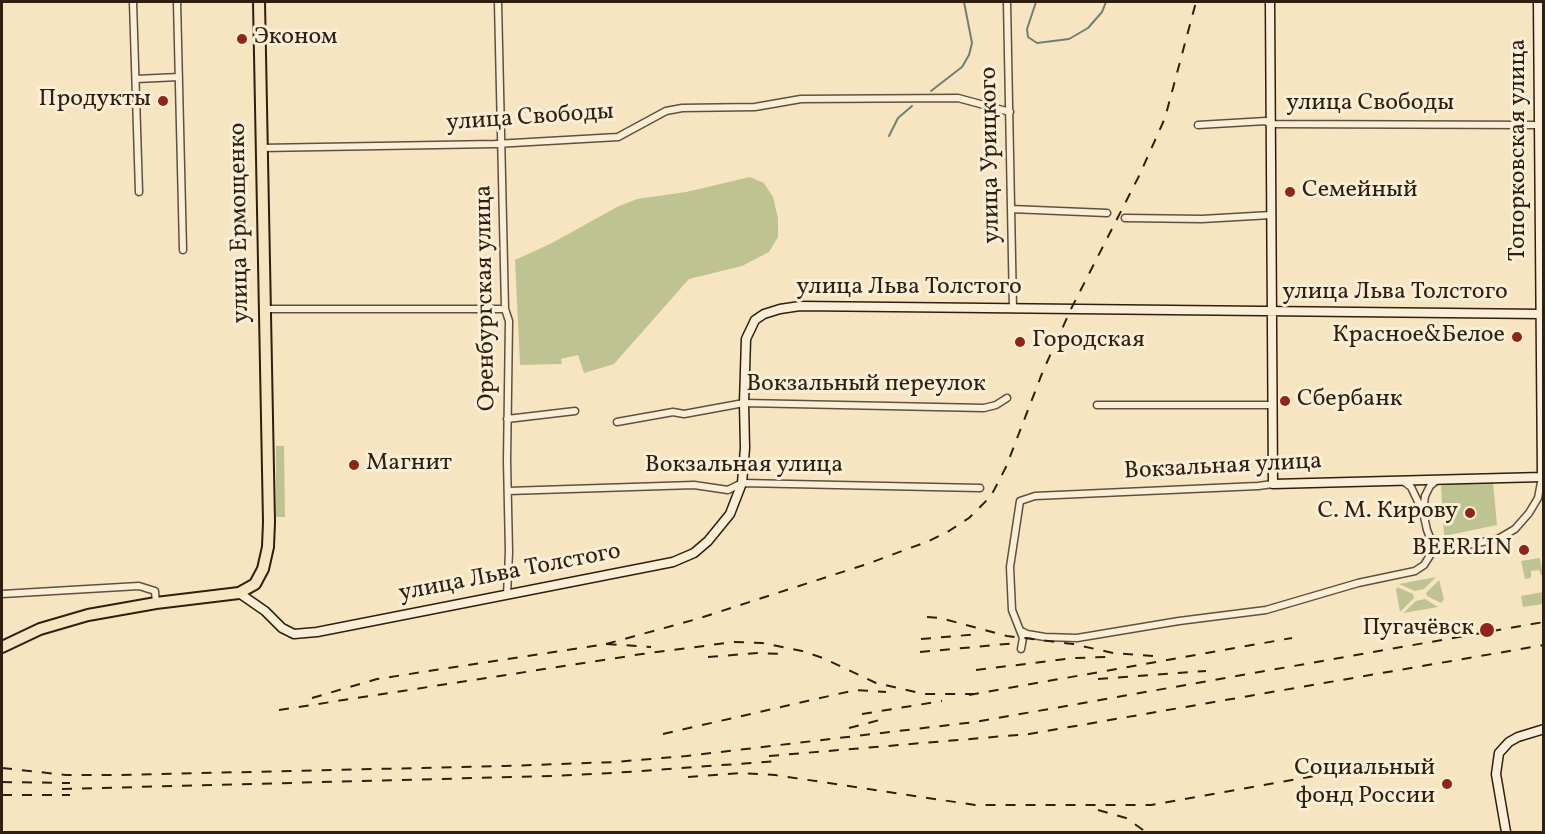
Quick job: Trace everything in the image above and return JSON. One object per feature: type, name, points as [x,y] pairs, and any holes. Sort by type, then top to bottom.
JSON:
[{"type":"highway","name":"улица Ермощенко","points":[[239,593],[255,584],[263,569],[268,548],[269,522],[258,2]]},
{"type":"highway","points":[[2,647],[40,629],[88,615],[156,603],[239,593]]},
{"type":"street","points":[[133,2],[139,192]]},
{"type":"street","points":[[177,2],[183,250]]},
{"type":"street","name":"Оренбургская улица","points":[[498,2],[505,309],[508,321],[509,552],[507,595]]},
{"type":"street","name":"улица Урицкого","points":[[1007,2],[1012,309]]},
{"type":"street","points":[[1270,2],[1272,296],[1270,328],[1273,484]]},
{"type":"street","name":"Топорковская улица","points":[[1538,2],[1541,18],[1543,477]]},
{"type":"street","points":[[136,79],[179,77]]},
{"type":"street","name":"улица Свободы","points":[[261,148],[618,137],[666,111],[682,108],[754,107],[801,99],[958,98],[1010,112]]},
{"type":"street","name":"улица Свободы","points":[[1198,125],[1266,121],[1270,124],[1541,125]]},
{"type":"street","points":[[1011,209],[1107,213]]},
{"type":"street","points":[[1125,218],[1202,219],[1271,214]]},
{"type":"street","name":"улица Льва Толстого","points":[[239,593],[265,611],[282,628],[294,634],[317,632],[673,562],[694,553],[708,541],[730,514],[742,483],[745,448],[746,339],[755,320],[764,314],[800,306],[1542,314]]},
{"type":"street","points":[[264,309],[505,309]]},
{"type":"street","name":"Вокзальный переулок","points":[[617,422],[674,412],[684,414],[744,403],[984,408],[996,405],[1007,398]]},
{"type":"street","points":[[1097,405],[1271,405]]},
{"type":"street","points":[[507,419],[575,411]]},
{"type":"street","points":[[1398,481],[1410,487],[1417,496],[1431,540],[1436,546],[1452,548],[1498,539],[1515,529],[1538,498],[1543,477]]},
{"type":"street","name":"Вокзальная улица","points":[[1021,631],[1012,610],[1010,567],[1020,501],[1035,496],[1273,484],[1543,477]]},
{"type":"street","points":[[1423,512],[1425,496],[1430,486],[1437,480]]},
{"type":"street","name":"Вокзальная улица","points":[[508,491],[694,485],[728,490],[742,483],[980,488]]},
{"type":"street","points":[[1021,631],[1036,636],[1077,638],[1179,621],[1266,610],[1359,583],[1415,571],[1424,565],[1436,546]]},
{"type":"street","points":[[2,594],[140,586],[154,591],[156,603]]},
{"type":"street","points":[[1021,631],[1023,644],[1021,649]]},
{"type":"street","points":[[1506,832],[1496,763],[1502,748],[1518,737],[1544,729]]},
{"type":"green space","points":[[750,177],[764,183],[773,197],[778,218],[778,237],[769,252],[742,266],[689,279],[614,364],[584,373],[578,355],[561,359],[562,364],[520,365],[515,260],[637,199],[686,192]]},
{"type":"green space","points":[[276,446],[284,446],[285,517],[276,517]]},
{"type":"green space","points":[[1493,482],[1497,525],[1444,536],[1441,486]]},
{"type":"green space","points":[[1540,558],[1543,575],[1539,570],[1531,571],[1531,578],[1525,579],[1521,561]]},
{"type":"green space","points":[[1436,577],[1424,589],[1415,591],[1399,584]]},
{"type":"green space","points":[[1439,580],[1444,599],[1441,603],[1427,596],[1426,593]]},
{"type":"green space","points":[[1397,587],[1413,594],[1414,598],[1400,612],[1396,590]]},
{"type":"green space","points":[[1543,592],[1543,604],[1523,607],[1521,596]]},
{"type":"green space","points":[[1425,599],[1438,607],[1403,613],[1416,601]]},
{"type":"waterway","points":[[931,91],[962,67],[969,55],[972,43],[964,2]]},
{"type":"waterway","points":[[1036,2],[1027,29],[1028,37],[1037,43],[1069,39],[1088,28],[1102,12],[1106,2]]},
{"type":"waterway","points":[[889,136],[898,118],[912,106]]},
{"type":"railway","points":[[606,644],[697,619],[867,564],[929,541],[969,518],[991,496],[1006,467],[1043,371],[1071,309],[1139,176],[1165,118],[1196,2]]},
{"type":"railway","points":[[927,617],[940,618],[1007,636],[1073,644],[1113,653],[1154,656]]},
{"type":"railway","points":[[2,768],[66,775],[118,775],[505,766],[615,762],[686,756],[975,722],[1544,622]]},
{"type":"railway","points":[[921,639],[980,634]]},
{"type":"railway","points":[[969,695],[1292,638]]},
{"type":"railway","points":[[279,710],[734,642],[762,643],[802,651],[823,658],[876,683],[924,694],[976,694]]},
{"type":"railway","points":[[920,652],[1017,643]]},
{"type":"railway","points":[[312,698],[377,679],[606,644],[651,647]]},
{"type":"railway","points":[[769,756],[1029,734],[1544,645]]},
{"type":"railway","points":[[708,657],[758,653],[782,654]]},
{"type":"railway","points":[[976,670],[1074,658],[1107,657]]},
{"type":"railway","points":[[1098,679],[1206,671]]},
{"type":"railway","points":[[663,734],[856,690],[886,692]]},
{"type":"railway","points":[[862,714],[942,701]]},
{"type":"railway","points":[[849,728],[887,718]]},
{"type":"railway","points":[[62,789],[551,776],[778,761]]},
{"type":"railway","points":[[688,777],[741,773],[775,775],[975,805],[1151,805],[1382,764]]},
{"type":"railway","points":[[2,782],[70,783]]},
{"type":"railway","points":[[2,795],[70,795]]},
{"type":"railway","points":[[1098,810],[1126,818],[1146,832]]},
{"type":"place","name":"Эконом","points":[[242,39]]},
{"type":"place","name":"Продукты","points":[[163,101]]},
{"type":"place","name":"Семейный","points":[[1290,192]]},
{"type":"place","name":"Красное&Белое","points":[[1517,337]]},
{"type":"place","name":"Городская","points":[[1020,342]]},
{"type":"place","name":"Сбербанк","points":[[1285,401]]},
{"type":"place","name":"Магнит","points":[[354,465]]},
{"type":"place","name":"С. М. Кирову","points":[[1470,513]]},
{"type":"place","name":"BEERLIN","points":[[1524,550]]},
{"type":"place","name":"Пугачёвск","points":[[1487,630]]},
{"type":"place","name":"Социальный фонд России","points":[[1447,784]]}]
